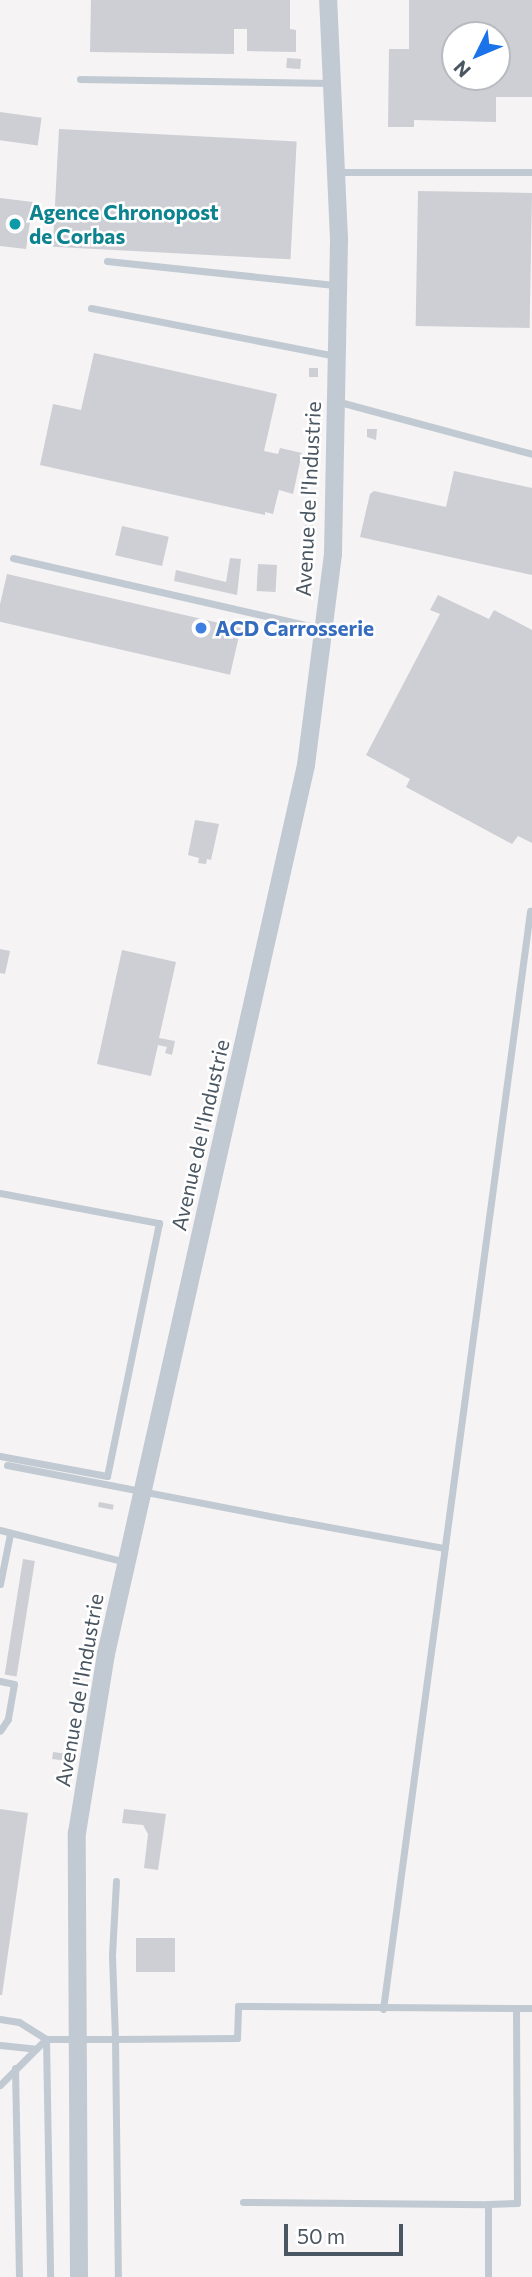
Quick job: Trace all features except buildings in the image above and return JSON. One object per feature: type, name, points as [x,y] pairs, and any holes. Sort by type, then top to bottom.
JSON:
[{"type":"street","name":"Avenue de l'Industrie","points":[[79,2277],[77,1833],[106,1654],[306,765],[332,554],[338,285],[328,0]]},
{"type":"lane","points":[[80,79],[332,83]]},
{"type":"lane","points":[[336,173],[532,172]]},
{"type":"lane","points":[[107,261],[338,285]]},
{"type":"lane","points":[[91,308],[337,356]]},
{"type":"lane","points":[[335,401],[532,454]]},
{"type":"lane","points":[[13,558],[323,629]]},
{"type":"lane","points":[[383,2010],[530,911]]},
{"type":"lane","points":[[0,1193],[159,1223],[107,1476],[0,1456]]},
{"type":"lane","points":[[3,1465],[444,1548]]},
{"type":"lane","points":[[0,1530],[127,1562]]},
{"type":"lane","points":[[0,1584],[10,1534]]},
{"type":"lane","points":[[0,1681],[14,1684],[8,1719],[0,1731]]},
{"type":"lane","points":[[116,1881],[112,1956],[118,2277]]},
{"type":"lane","points":[[0,2019],[19,2022],[46,2039],[237,2038],[238,2006],[383,2010],[532,2008]]},
{"type":"lane","points":[[243,2202],[517,2203],[516,2008]]},
{"type":"lane","points":[[0,2085],[46,2039]]},
{"type":"lane","points":[[46,2039],[50,2277]]},
{"type":"lane","points":[[0,2045],[36,2049]]},
{"type":"lane","points":[[0,2073],[12,2071]]},
{"type":"lane","points":[[12,2071],[19,2277]]},
{"type":"lane","points":[[488,2204],[488,2277]]},
{"type":"place","name":"Agence Chronopost de Corbas","points":[[15,224]]},
{"type":"place","name":"ACD Carrosserie","points":[[201,628]]}]
